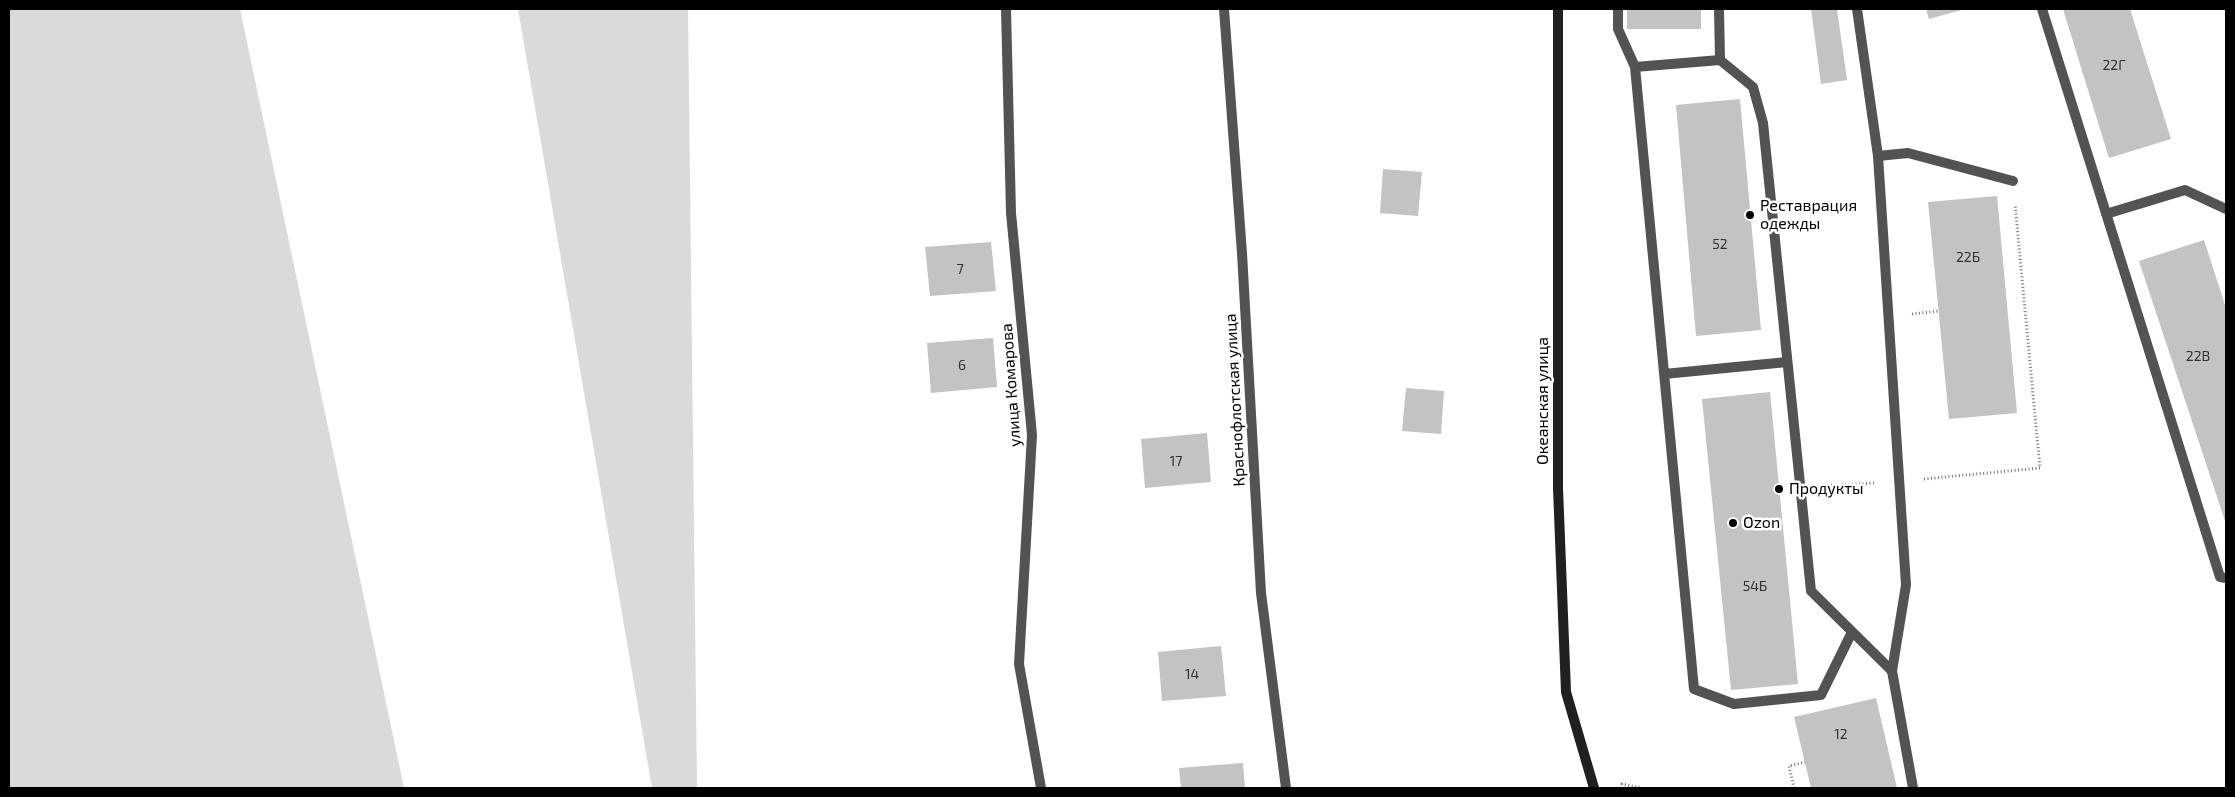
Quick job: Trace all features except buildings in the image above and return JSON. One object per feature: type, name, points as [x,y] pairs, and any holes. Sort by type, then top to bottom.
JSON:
[{"type":"main road","name":"Океанская улица","points":[[1558,9],[1558,488],[1566,692],[1594,788]]},
{"type":"street","name":"улица Комарова","points":[[1006,9],[1010,213],[1032,435],[1019,664],[1040,788]]},
{"type":"street","name":"Краснофлотская улица","points":[[1224,9],[1242,253],[1261,593],[1286,788]]},
{"type":"street","points":[[1618,9],[1618,29],[1635,67],[1694,689],[1734,704],[1821,695],[1852,632]]},
{"type":"street","points":[[1719,9],[1720,60]]},
{"type":"street","points":[[1857,9],[1878,156],[1906,585],[1892,671],[1913,788]]},
{"type":"street","points":[[2042,9],[2220,577],[2226,578]]},
{"type":"street","points":[[1635,67],[1720,60],[1753,87],[1763,123],[1811,591],[1892,671]]},
{"type":"street","points":[[1878,156],[1908,153],[2013,182]]},
{"type":"street","points":[[2106,214],[2185,190],[2226,209]]},
{"type":"street","points":[[1664,374],[1787,362]]},
{"type":"path","points":[[1800,488],[2040,468],[2013,182]]},
{"type":"path","points":[[1794,788],[1789,766],[1805,762]]},
{"type":"path","points":[[1623,788],[1622,784],[1642,788]]},
{"type":"shaded area","points":[[9,9],[240,9],[404,788],[9,788]]},
{"type":"shaded area","points":[[518,9],[688,9],[697,788],[652,788]]},
{"type":"place","name":"Реставрация одежды","points":[[1750,215]]},
{"type":"place","name":"Продукты","points":[[1779,489]]},
{"type":"place","name":"Ozon","points":[[1733,523]]}]
